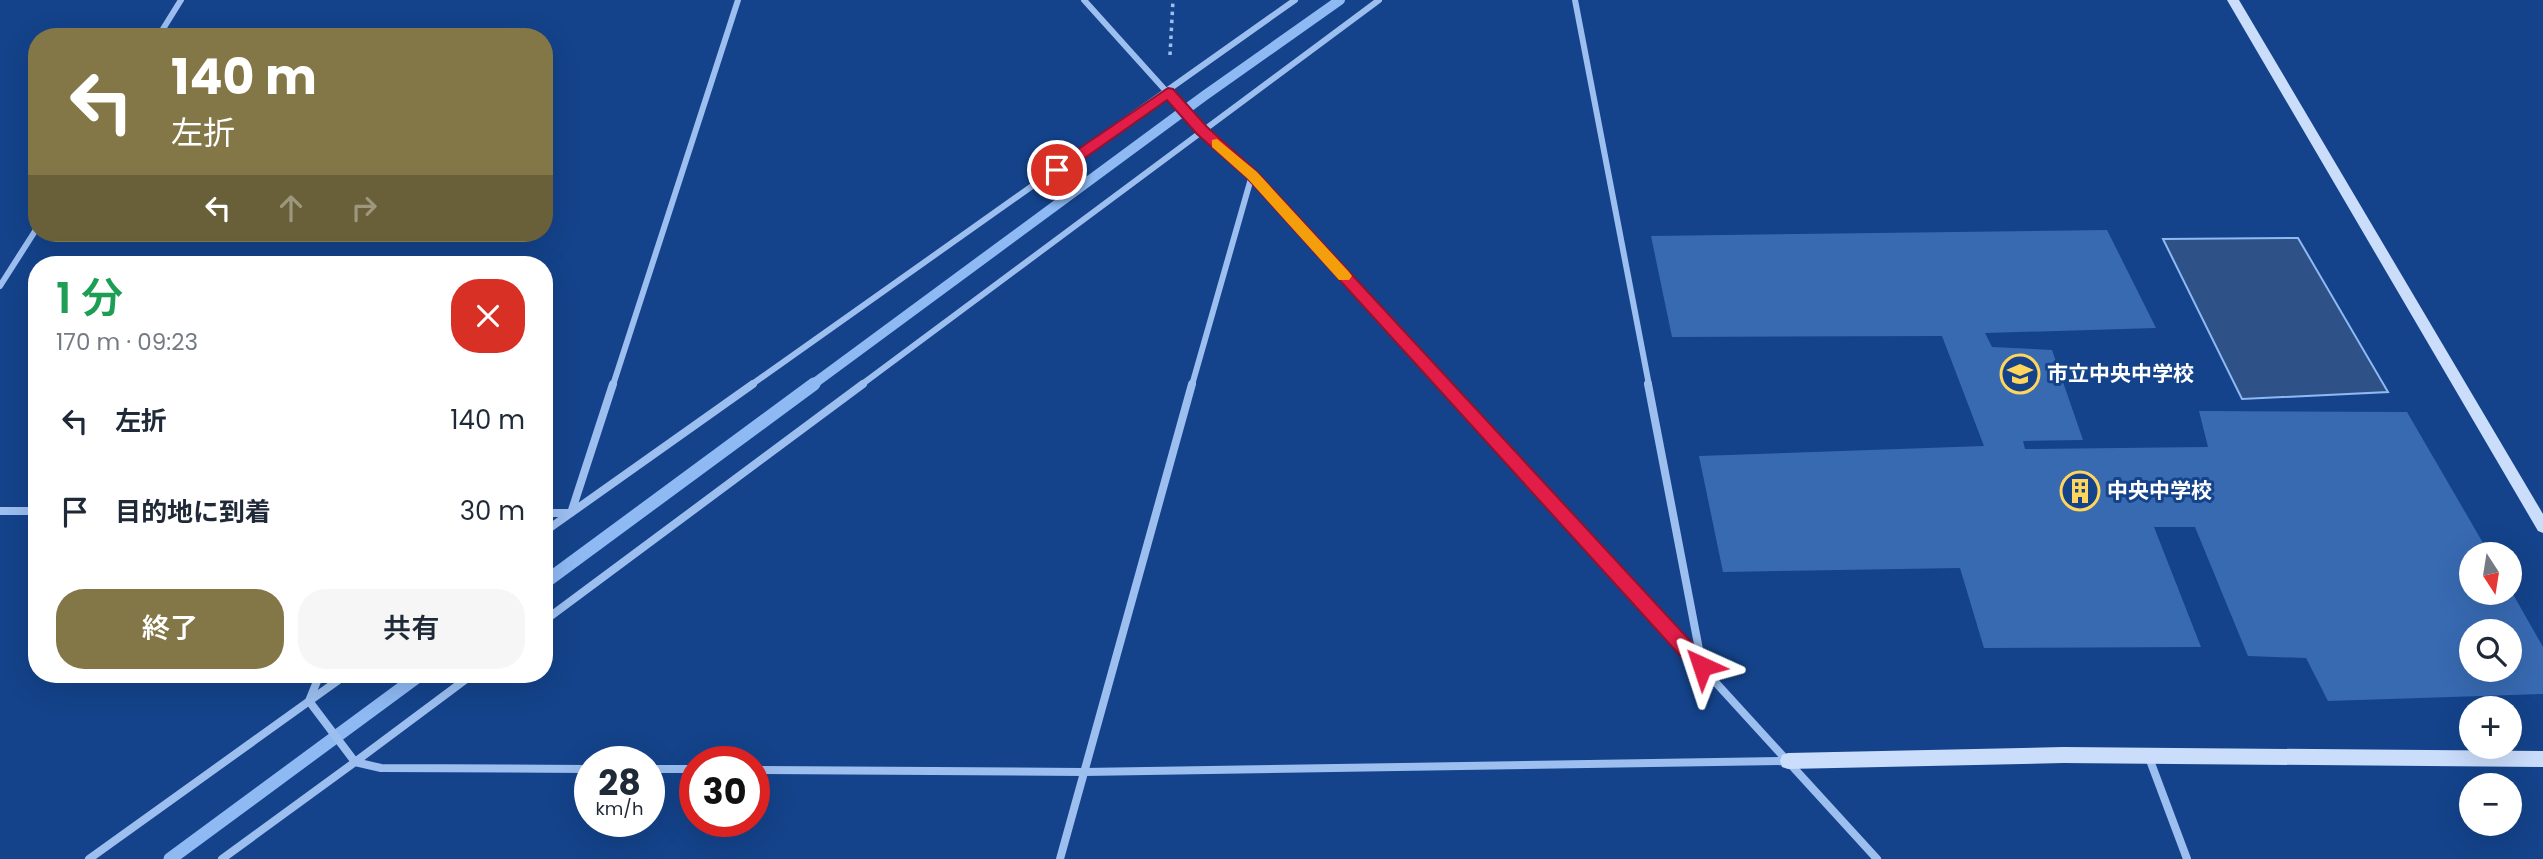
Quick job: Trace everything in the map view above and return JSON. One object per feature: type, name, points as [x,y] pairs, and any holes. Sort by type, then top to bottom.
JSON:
[{"type":"street","points":[[164,28],[181,0]]},
{"type":"street","points":[[571,513],[738,0]]},
{"type":"street","points":[[1084,0],[1202,131],[1252,176],[1877,859]]},
{"type":"street","points":[[553,526],[1295,0]]},
{"type":"street","points":[[553,614],[1379,0]]},
{"type":"street","points":[[1575,0],[1702,666]]},
{"type":"street","points":[[2233,0],[2543,527]]},
{"type":"street","points":[[1060,859],[1252,176]]},
{"type":"street","points":[[0,286],[28,242]]},
{"type":"street","points":[[0,511],[28,511]]},
{"type":"street","points":[[553,513],[571,513]]},
{"type":"street","points":[[309,701],[316,683]]},
{"type":"street","points":[[89,859],[334,683]]},
{"type":"street","points":[[222,859],[461,683]]},
{"type":"street","points":[[309,701],[355,762],[381,768],[574,769]]},
{"type":"street","points":[[770,770],[1084,772],[2148,755],[2543,759]]},
{"type":"street","points":[[2148,755],[2187,859]]},
{"type":"path","points":[[1168,92],[1173,0]]},
{"type":"water","points":[[2298,238],[2388,392],[2242,399],[2163,239]]},
{"type":"building","name":"中央中学校","points":[[2107,230],[2156,328],[1985,333],[1992,347],[2052,350],[2083,440],[2023,441],[2025,449],[2208,447],[2199,411],[2407,412],[2482,542],[2459,542],[2459,606],[2520,606],[2543,647],[2543,694],[2328,701],[2306,658],[2248,656],[2195,527],[2154,527],[2201,647],[1984,648],[1960,568],[1723,572],[1699,456],[1984,446],[1942,336],[1672,337],[1651,236]]},
{"type":"waterway","points":[[812,385],[1204,96],[1340,0]]},
{"type":"waterway","points":[[553,576],[814,384]]},
{"type":"waterway","points":[[170,859],[409,683]]},
{"type":"slow traffic","points":[[1217,143],[1252,176],[1344,276]]},
{"type":"place","name":"市立中央中学校","points":[[2020,374]]},
{"type":"place","name":"中央中学校","points":[[2080,491]]},
{"type":"route","points":[[1057,170],[1168,92],[1202,131],[1252,176],[1702,666]]}]
